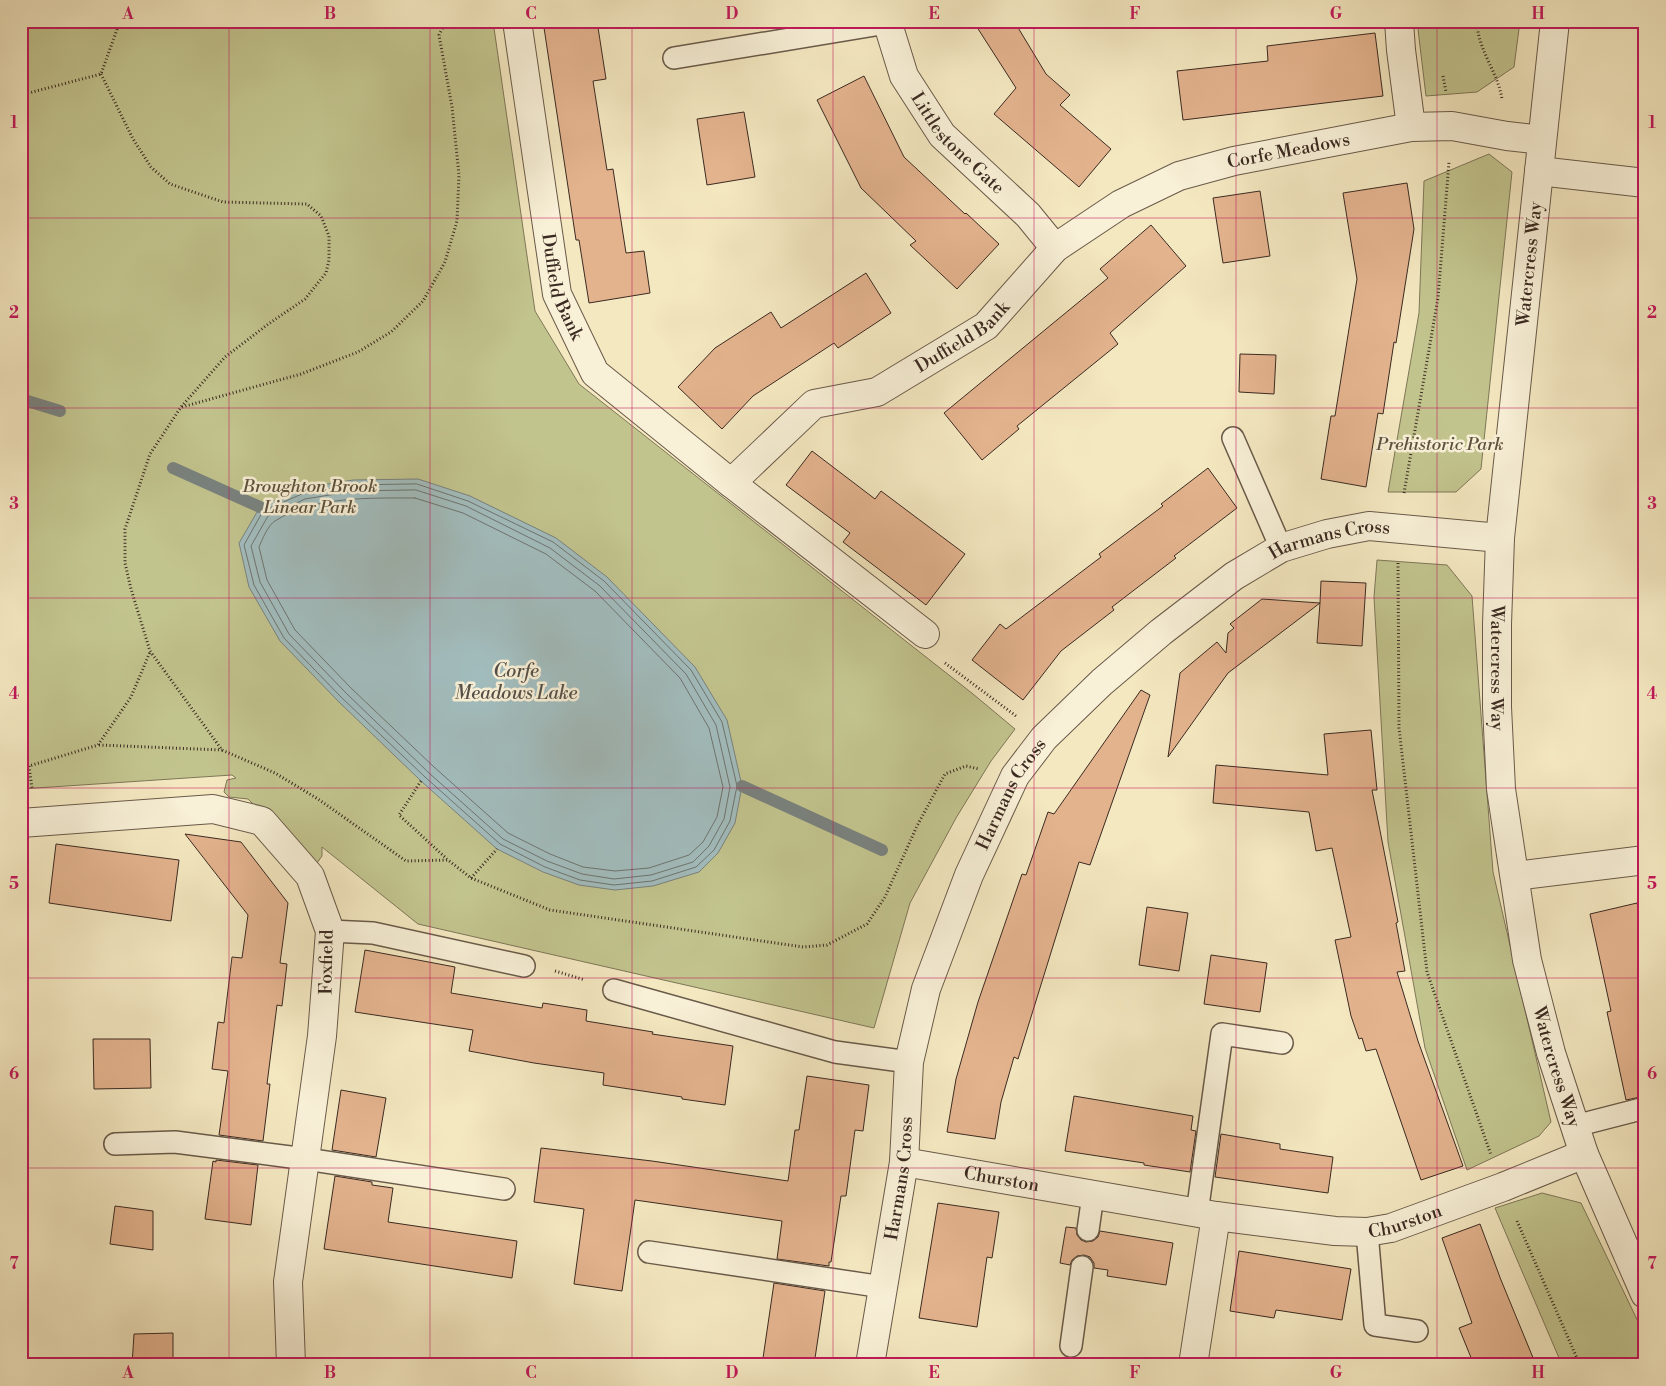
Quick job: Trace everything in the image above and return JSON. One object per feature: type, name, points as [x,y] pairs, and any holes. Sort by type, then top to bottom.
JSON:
[{"type":"street","name":"Duffield Bank","points":[[517,21],[558,294],[595,374],[925,634]]},
{"type":"street","points":[[1399,21],[1411,127]]},
{"type":"street","name":"Watercress Way","points":[[1556,21],[1500,538],[1497,707],[1501,789],[1526,960],[1551,1053],[1584,1154],[1645,1294]]},
{"type":"street","name":"Littlestone Gate","points":[[887,22],[904,76],[942,135],[1028,215],[1055,248]]},
{"type":"street","name":"Corfe Meadows","points":[[1055,248],[1120,204],[1179,176],[1234,161],[1411,127],[1452,126],[1542,140]]},
{"type":"street","points":[[1539,171],[1645,183]]},
{"type":"street","name":"Duffield Bank","points":[[731,483],[814,404],[876,392],[986,326],[1055,248]]},
{"type":"street","name":"Harmans Cross","points":[[870,1365],[904,1162],[909,1062],[929,980],[969,875],[1015,776],[1044,738],[1102,682],[1161,632],[1234,576],[1281,548],[1327,534],[1369,526],[1500,538]]},
{"type":"street","name":"Foxfield","points":[[21,823],[213,809],[262,821],[310,876],[330,931],[322,1036],[288,1282],[290,1365]]},
{"type":"street","points":[[1514,876],[1645,860]]},
{"type":"street","name":"Churston","points":[[904,1162],[1207,1214],[1335,1231],[1367,1232],[1391,1228],[1503,1187],[1584,1154]]},
{"type":"street","points":[[1193,1365],[1207,1214]]},
{"type":"lane","points":[[674,58],[887,22]]},
{"type":"lane","points":[[1233,438],[1281,548]]},
{"type":"lane","points":[[330,931],[373,934],[524,966]]},
{"type":"lane","points":[[614,990],[835,1052],[909,1062]]},
{"type":"lane","points":[[1207,1214],[1222,1034],[1282,1043]]},
{"type":"lane","points":[[1575,1126],[1645,1108]]},
{"type":"lane","points":[[114,1144],[175,1142],[306,1159],[504,1189]]},
{"type":"lane","points":[[1088,1230],[1093,1195]]},
{"type":"lane","points":[[1367,1232],[1375,1325],[1417,1331]]},
{"type":"lane","points":[[649,1252],[882,1287]]},
{"type":"lane","points":[[1071,1346],[1082,1266]]},
{"type":"path","points":[[120,21],[100,74],[133,139],[151,167],[170,184],[223,202],[307,204],[321,216],[329,236],[329,260],[326,274],[305,299],[225,357],[181,407],[150,454],[125,529],[125,563],[150,652],[222,750]]},
{"type":"path","points":[[181,407],[300,374],[358,352],[391,332],[423,301],[445,262],[457,221],[459,175],[452,106],[439,36],[446,21]]},
{"type":"path","points":[[1477,21],[1477,28],[1486,57],[1500,90],[1507,136]]},
{"type":"path","points":[[1442,69],[1452,126],[1438,298],[1397,528],[1399,728],[1427,972],[1503,1187],[1580,1365]]},
{"type":"path","points":[[21,95],[100,74]]},
{"type":"path","points":[[925,634],[938,658],[1044,738]]},
{"type":"path","points":[[98,745],[131,697],[150,652]]},
{"type":"path","points":[[21,764],[29,766],[98,745],[222,750],[275,772],[318,799],[406,862],[448,860]]},
{"type":"path","points":[[421,781],[399,815],[448,860],[471,878],[550,910],[803,947],[827,945],[867,924],[885,897],[917,826],[945,774],[966,766],[1015,776]]},
{"type":"path","points":[[471,878],[497,849]]},
{"type":"path","points":[[524,966],[558,971],[614,990]]},
{"type":"green space","name":"Broughton Brook Linear Park","points":[[21,21],[493,21],[535,311],[579,384],[1015,729],[991,761],[956,818],[910,903],[874,1028],[418,924],[322,847],[322,856],[317,863],[280,831],[248,799],[229,797],[224,792],[227,780],[236,778],[232,775],[21,789]]},
{"type":"green space","points":[[1417,21],[1520,21],[1514,67],[1477,92],[1426,96]]},
{"type":"green space","name":"Prehistoric Park","points":[[1489,154],[1512,172],[1481,469],[1456,492],[1388,492],[1419,313],[1424,181]]},
{"type":"green space","points":[[1377,560],[1447,565],[1472,596],[1493,872],[1551,1122],[1539,1136],[1467,1170],[1425,1048],[1388,842],[1374,597]]},
{"type":"green space","points":[[1542,1193],[1581,1203],[1645,1336],[1645,1365],[1562,1365],[1495,1208]]},
{"type":"water","name":"Corfe Meadows Lake","points":[[418,479],[470,496],[556,538],[607,577],[695,667],[727,720],[742,786],[735,823],[718,853],[699,872],[653,886],[615,890],[579,885],[543,872],[497,849],[421,781],[338,701],[280,641],[249,587],[239,543],[260,507],[302,488],[353,480]]},
{"type":"building","points":[[543,21],[597,21],[606,79],[593,81],[607,170],[613,169],[626,253],[644,251],[650,293],[589,303],[579,240],[576,240]]},
{"type":"building","points":[[973,21],[1014,21],[1046,74],[1070,95],[1060,105],[1111,149],[1079,187],[994,114],[1016,88]]},
{"type":"building","points":[[1375,33],[1383,96],[1183,120],[1177,71],[1268,61],[1267,46]]},
{"type":"building","points":[[864,76],[904,157],[999,244],[957,289],[910,245],[916,241],[861,188],[817,100]]},
{"type":"building","points":[[744,112],[755,177],[707,185],[697,119]]},
{"type":"building","points":[[1407,183],[1414,229],[1383,414],[1378,413],[1366,487],[1321,479],[1331,416],[1335,416],[1357,279],[1343,193]]},
{"type":"building","points":[[1260,191],[1270,256],[1223,263],[1213,198]]},
{"type":"building","points":[[1151,225],[1186,266],[1110,333],[1118,344],[1017,426],[1019,429],[982,460],[944,413],[1108,278],[1100,269]]},
{"type":"building","points":[[866,273],[891,313],[838,348],[834,343],[753,396],[722,429],[678,387],[715,348],[771,312],[781,328]]},
{"type":"building","points":[[1240,354],[1276,355],[1274,394],[1239,392]]},
{"type":"building","points":[[812,451],[875,499],[881,491],[965,554],[926,605],[843,542],[850,533],[786,485]]},
{"type":"building","points":[[1208,468],[1237,508],[1174,556],[1176,558],[1112,607],[1114,610],[1061,651],[1023,700],[972,660],[1000,624],[1006,629],[1101,557],[1099,554],[1163,506],[1161,504]]},
{"type":"building","points":[[1321,581],[1366,583],[1362,646],[1317,643]]},
{"type":"building","points":[[1262,599],[1320,603],[1228,673],[1168,757],[1180,673],[1217,642],[1226,653],[1228,633],[1234,628],[1230,624]]},
{"type":"building","points":[[1141,690],[1150,695],[1090,865],[1079,862],[1018,1059],[1014,1057],[1001,1102],[995,1139],[947,1132],[956,1079],[978,1002],[1022,874],[1026,875],[1048,812],[1054,814]]},
{"type":"building","points":[[1371,730],[1377,790],[1372,790],[1398,922],[1396,923],[1405,971],[1397,972],[1418,1041],[1463,1166],[1421,1180],[1376,1049],[1366,1051],[1362,1038],[1359,1039],[1351,1016],[1335,940],[1351,937],[1332,848],[1316,851],[1309,812],[1213,803],[1216,765],[1328,775],[1324,734]]},
{"type":"building","points":[[185,834],[241,842],[288,903],[280,963],[287,964],[282,1006],[277,1005],[267,1084],[270,1084],[263,1141],[219,1135],[228,1071],[212,1069],[218,1022],[224,1023],[232,957],[242,958],[248,915]]},
{"type":"building","points":[[56,844],[179,860],[171,921],[49,903]]},
{"type":"building","points":[[1637,903],[1645,940],[1645,1096],[1626,1100],[1607,1012],[1611,1011],[1590,914]]},
{"type":"building","points":[[1147,907],[1188,913],[1179,971],[1139,965]]},
{"type":"building","points":[[365,950],[455,967],[451,993],[542,1008],[543,1003],[587,1010],[586,1021],[653,1032],[652,1034],[733,1046],[725,1105],[603,1085],[604,1073],[469,1051],[473,1030],[355,1012]]},
{"type":"building","points":[[1211,955],[1267,963],[1260,1012],[1204,1004]]},
{"type":"building","points":[[93,1039],[150,1039],[151,1088],[94,1089]]},
{"type":"building","points":[[807,1076],[869,1085],[863,1131],[855,1130],[846,1196],[841,1196],[829,1266],[777,1259],[782,1221],[635,1200],[622,1291],[574,1284],[584,1209],[534,1202],[541,1148],[652,1161],[788,1181],[795,1130],[799,1130]]},
{"type":"building","points":[[341,1090],[386,1098],[376,1157],[332,1150]]},
{"type":"building","points":[[1074,1096],[1193,1116],[1191,1130],[1196,1131],[1190,1172],[1065,1151]]},
{"type":"building","points":[[1221,1134],[1280,1144],[1280,1149],[1333,1157],[1328,1193],[1215,1177]]},
{"type":"building","points":[[216,1160],[258,1165],[251,1225],[205,1219],[213,1161],[216,1162]]},
{"type":"building","points":[[335,1176],[372,1182],[372,1185],[393,1188],[388,1222],[517,1241],[512,1278],[324,1249]]},
{"type":"building","points":[[938,1203],[999,1212],[992,1258],[987,1257],[977,1327],[919,1318]]},
{"type":"building","points":[[115,1206],[153,1211],[153,1250],[110,1244]]},
{"type":"building","points":[[1480,1224],[1536,1365],[1474,1365],[1459,1328],[1472,1323],[1442,1238]]},
{"type":"building","points":[[1066,1227],[1076,1228],[1077,1235],[1086,1242],[1093,1241],[1098,1237],[1100,1231],[1173,1243],[1166,1285],[1107,1276],[1108,1270],[1094,1268],[1094,1263],[1090,1257],[1084,1255],[1077,1256],[1070,1265],[1060,1263]]},
{"type":"building","points":[[1239,1251],[1351,1269],[1342,1320],[1276,1310],[1274,1318],[1230,1311]]},
{"type":"building","points":[[774,1283],[825,1291],[814,1365],[762,1365]]},
{"type":"building","points":[[173,1333],[173,1365],[132,1365],[134,1334]]},
{"type":"waterway","points":[[21,399],[60,411]]},
{"type":"waterway","points":[[173,468],[260,507]]},
{"type":"waterway","points":[[742,786],[882,850]]}]
